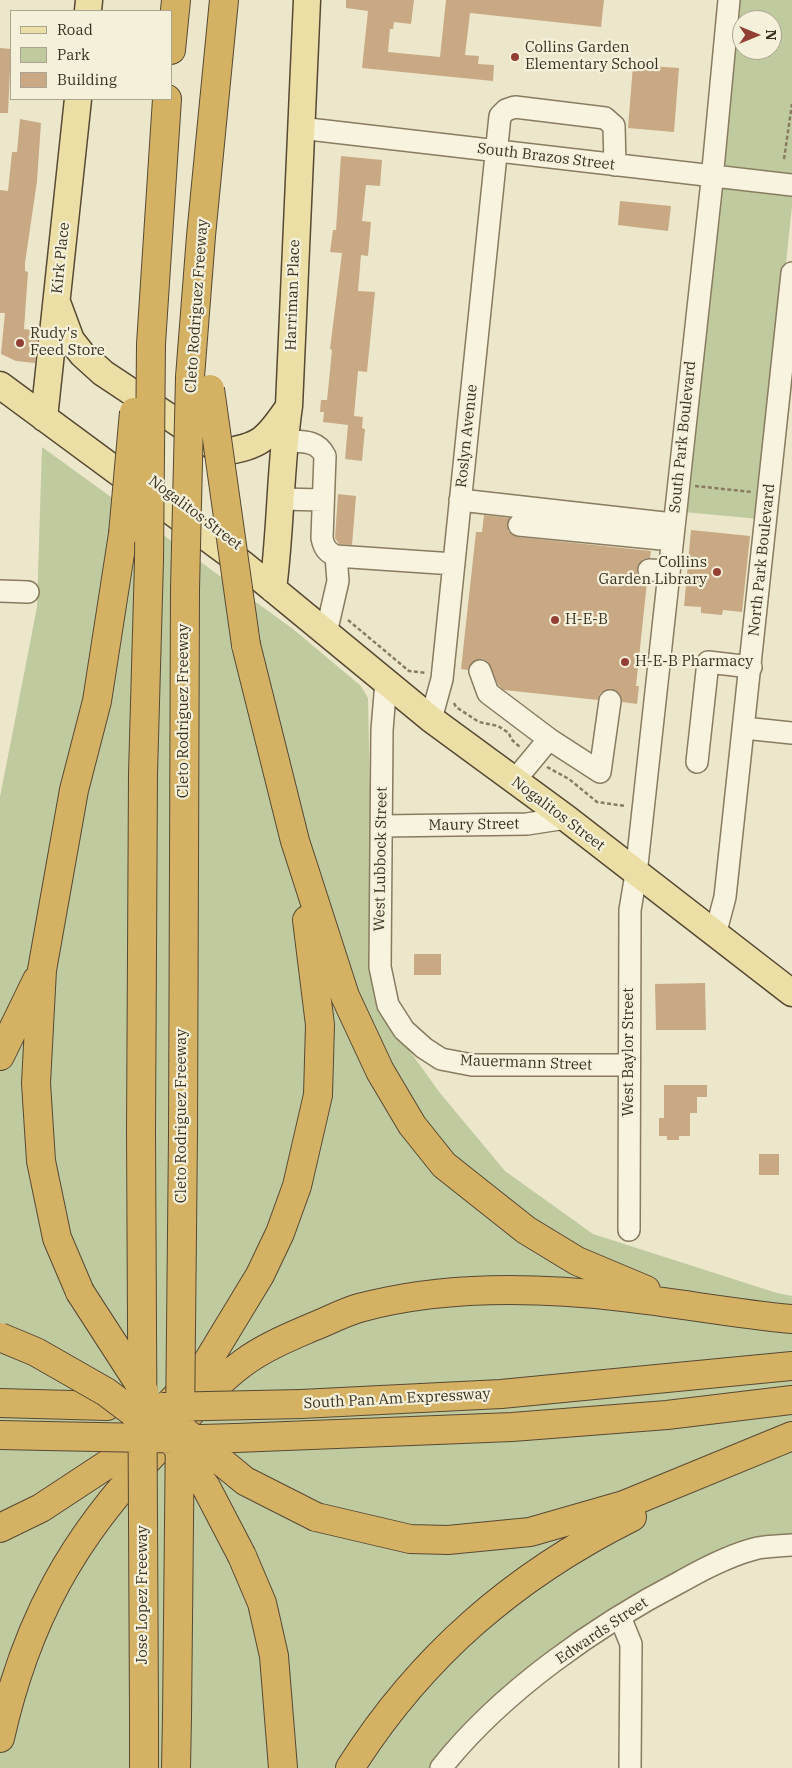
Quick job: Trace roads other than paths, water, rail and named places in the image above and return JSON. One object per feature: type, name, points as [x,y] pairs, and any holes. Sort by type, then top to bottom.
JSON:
[{"type":"highway","points":[[172,40],[176,0]]},
{"type":"highway","name":"Cleto Rodriguez Freeway","points":[[176,1768],[183,1135],[185,588],[200,383],[201,236],[224,0]]},
{"type":"highway","points":[[165,109],[146,338],[123,534],[97,701],[74,790],[42,970],[36,1083],[41,1160],[57,1238],[80,1292],[148,1398],[185,1434],[245,1481],[316,1516],[410,1539],[448,1540],[514,1534],[560,1525],[624,1505],[792,1436]]},
{"type":"highway","name":"Jose Lopez Freeway","points":[[144,1768],[141,1131],[144,774],[149,562],[146,338]]},
{"type":"highway","points":[[200,383],[246,645],[295,841],[345,996],[385,1078],[412,1125],[444,1165],[499,1210],[548,1245],[602,1273],[684,1305]]},
{"type":"highway","points":[[0,1528],[41,1508],[117,1458],[170,1404],[203,1369],[260,1275],[280,1233],[297,1186],[318,1095],[320,1025],[313,958],[295,841]]},
{"type":"highway","points":[[0,1056],[42,970]]},
{"type":"highway","points":[[0,1738],[16,1678],[34,1626],[62,1569],[125,1482],[213,1387],[244,1362],[283,1339],[358,1309],[407,1298],[478,1291],[535,1290],[622,1297],[741,1314],[792,1319]]},
{"type":"highway","points":[[0,1337],[36,1352],[106,1392],[175,1444],[206,1487],[242,1556],[262,1603],[274,1656],[283,1768]]},
{"type":"highway","name":"South Pan Am Expressway","points":[[0,1403],[170,1408],[301,1404],[502,1394],[792,1366]]},
{"type":"highway","name":"South Pan Am Expressway","points":[[0,1435],[201,1439],[512,1427],[667,1415],[792,1400]]},
{"type":"highway","points":[[350,1768],[379,1726],[427,1666],[501,1599],[563,1555],[729,1461]]},
{"type":"main road","name":"Harriman Place","points":[[274,581],[284,441],[289,406],[307,0]]},
{"type":"main road","name":"Kirk Place","points":[[44,418],[78,100]]},
{"type":"main road","points":[[57,299],[64,324],[82,354],[103,374],[222,452],[252,446],[272,432],[289,406]]},
{"type":"main road","name":"Nogalitos Street","points":[[0,385],[244,565],[274,581],[334,625],[386,682],[431,719],[566,818],[792,993]]},
{"type":"street","name":"South Park Boulevard","points":[[636,874],[658,571],[673,532],[729,0]]},
{"type":"street","name":"Roslyn Avenue","points":[[431,719],[442,679],[461,558],[460,500],[500,116],[506,110],[515,107],[605,118],[614,126],[615,165]]},
{"type":"street","name":"South Brazos Street","points":[[300,128],[792,185]]},
{"type":"street","name":"North Park Boulevard","points":[[715,935],[725,897],[792,273]]},
{"type":"street","points":[[284,441],[314,443],[321,448],[326,463],[322,538],[324,547],[336,556],[461,558]]},
{"type":"street","points":[[281,499],[323,500]]},
{"type":"street","points":[[460,500],[673,532]]},
{"type":"street","points":[[518,525],[673,532]]},
{"type":"street","points":[[334,625],[338,581],[336,556]]},
{"type":"street","points":[[0,591],[28,592]]},
{"type":"street","points":[[697,762],[708,662],[750,667]]},
{"type":"street","points":[[480,671],[488,693],[548,739],[600,772],[610,701]]},
{"type":"street","name":"West Lubbock Street","points":[[386,682],[382,730],[380,967],[388,1005],[404,1030]]},
{"type":"street","points":[[744,728],[792,733]]},
{"type":"street","points":[[515,780],[548,739]]},
{"type":"street","name":"Maury Street","points":[[382,826],[527,824],[566,818]]},
{"type":"street","name":"West Baylor Street","points":[[629,1230],[630,910],[636,874]]},
{"type":"street","name":"Mauermann Street","points":[[404,1030],[424,1048],[441,1059],[472,1065],[629,1065]]},
{"type":"street","name":"Edwards Street","points":[[441,1768],[458,1747],[498,1708],[582,1640],[660,1592],[712,1566],[760,1548],[792,1545]]},
{"type":"street","points":[[620,1617],[631,1644],[630,1768]]},
{"type":"place","name":"Collins Garden Elementary School","points":[[515,57]]},
{"type":"place","name":"Rudy's Feed Store","points":[[20,343]]},
{"type":"place","name":"Collins Garden Library","points":[[717,572]]},
{"type":"place","name":"H-E-B","points":[[555,620]]},
{"type":"place","name":"H-E-B Pharmacy","points":[[625,662]]}]
